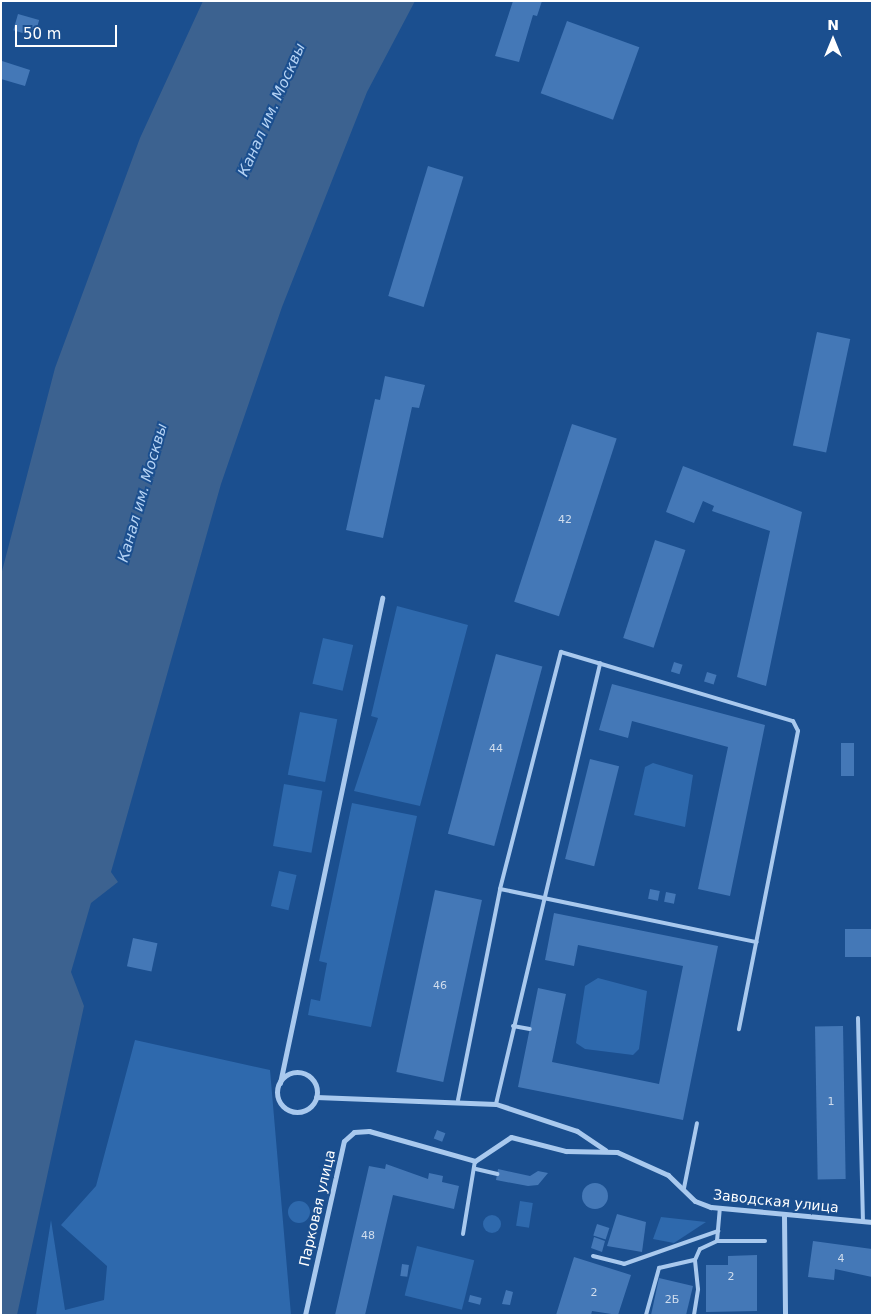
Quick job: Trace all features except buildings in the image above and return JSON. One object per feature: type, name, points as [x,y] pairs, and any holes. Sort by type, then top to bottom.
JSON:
[{"type":"street","points":[[280,1083],[294,1072],[307,1075],[316,1085],[316,1097],[305,1110],[287,1109],[278,1095],[280,1083],[382,598]]},
{"type":"street","points":[[316,1097],[458,1100],[496,1104],[577,1131],[605,1150],[668,1175],[684,1188]]},
{"type":"street","name":"Парковая улица","points":[[305,1315],[344,1141],[354,1132],[369,1131],[474,1160]]},
{"type":"street","points":[[474,1160],[511,1137],[554,1148],[605,1150]]},
{"type":"street","name":"Заводская улица","points":[[684,1188],[695,1200],[720,1208],[784,1216],[872,1222]]},
{"type":"street","points":[[784,1216],[785,1315]]},
{"type":"lane","points":[[458,1100],[500,888],[561,652],[793,721],[798,731],[739,1029]]},
{"type":"lane","points":[[496,1104],[542,896],[600,663]]},
{"type":"lane","points":[[500,888],[756,942]]},
{"type":"lane","points":[[858,1018],[863,1221]]},
{"type":"lane","points":[[513,1026],[530,1029]]},
{"type":"lane","points":[[684,1188],[697,1123]]},
{"type":"lane","points":[[463,1234],[476,1170],[474,1160]]},
{"type":"lane","points":[[476,1170],[497,1174]]},
{"type":"lane","points":[[717,1241],[720,1208]]},
{"type":"lane","points":[[593,1256],[624,1264],[718,1231]]},
{"type":"lane","points":[[694,1315],[698,1289],[695,1260],[700,1250],[717,1241],[765,1241]]},
{"type":"lane","points":[[646,1315],[659,1268],[695,1260]]},
{"type":"shaded area","points":[[397,606],[468,625],[420,806],[354,791],[378,718],[371,716]]},
{"type":"shaded area","points":[[323,638],[353,645],[343,691],[312,684]]},
{"type":"shaded area","points":[[300,712],[337,719],[325,782],[288,775]]},
{"type":"shaded area","points":[[653,763],[693,775],[685,827],[634,815],[645,767]]},
{"type":"shaded area","points":[[284,784],[322,791],[311,853],[273,846]]},
{"type":"shaded area","points":[[352,803],[417,816],[371,1027],[308,1015],[311,999],[320,1001],[327,963],[319,961]]},
{"type":"shaded area","points":[[279,871],[297,875],[288,910],[271,906]]},
{"type":"shaded area","points":[[598,978],[647,991],[639,1049],[633,1055],[585,1049],[576,1043],[585,986]]},
{"type":"shaded area","points":[[135,1040],[270,1070],[291,1315],[36,1315],[51,1220],[65,1310],[104,1300],[107,1266],[61,1225],[96,1186]]},
{"type":"shaded area","points":[[299,1201],[307,1204],[310,1212],[307,1220],[299,1223],[291,1220],[288,1212],[291,1204]]},
{"type":"shaded area","points":[[520,1201],[533,1203],[529,1228],[516,1226]]},
{"type":"shaded area","points":[[488,1215],[496,1215],[501,1220],[499,1231],[488,1233],[483,1228],[483,1220]]},
{"type":"shaded area","points":[[661,1217],[706,1222],[674,1243],[653,1239]]},
{"type":"shaded area","points":[[417,1246],[474,1260],[462,1310],[405,1295]]},
{"type":"water","name":"Канал им. Москвы","points":[[203,1],[415,1],[367,92],[282,307],[221,484],[111,872],[118,882],[91,903],[71,972],[84,1006],[17,1315],[1,1315],[1,575],[55,368],[140,138]]}]
